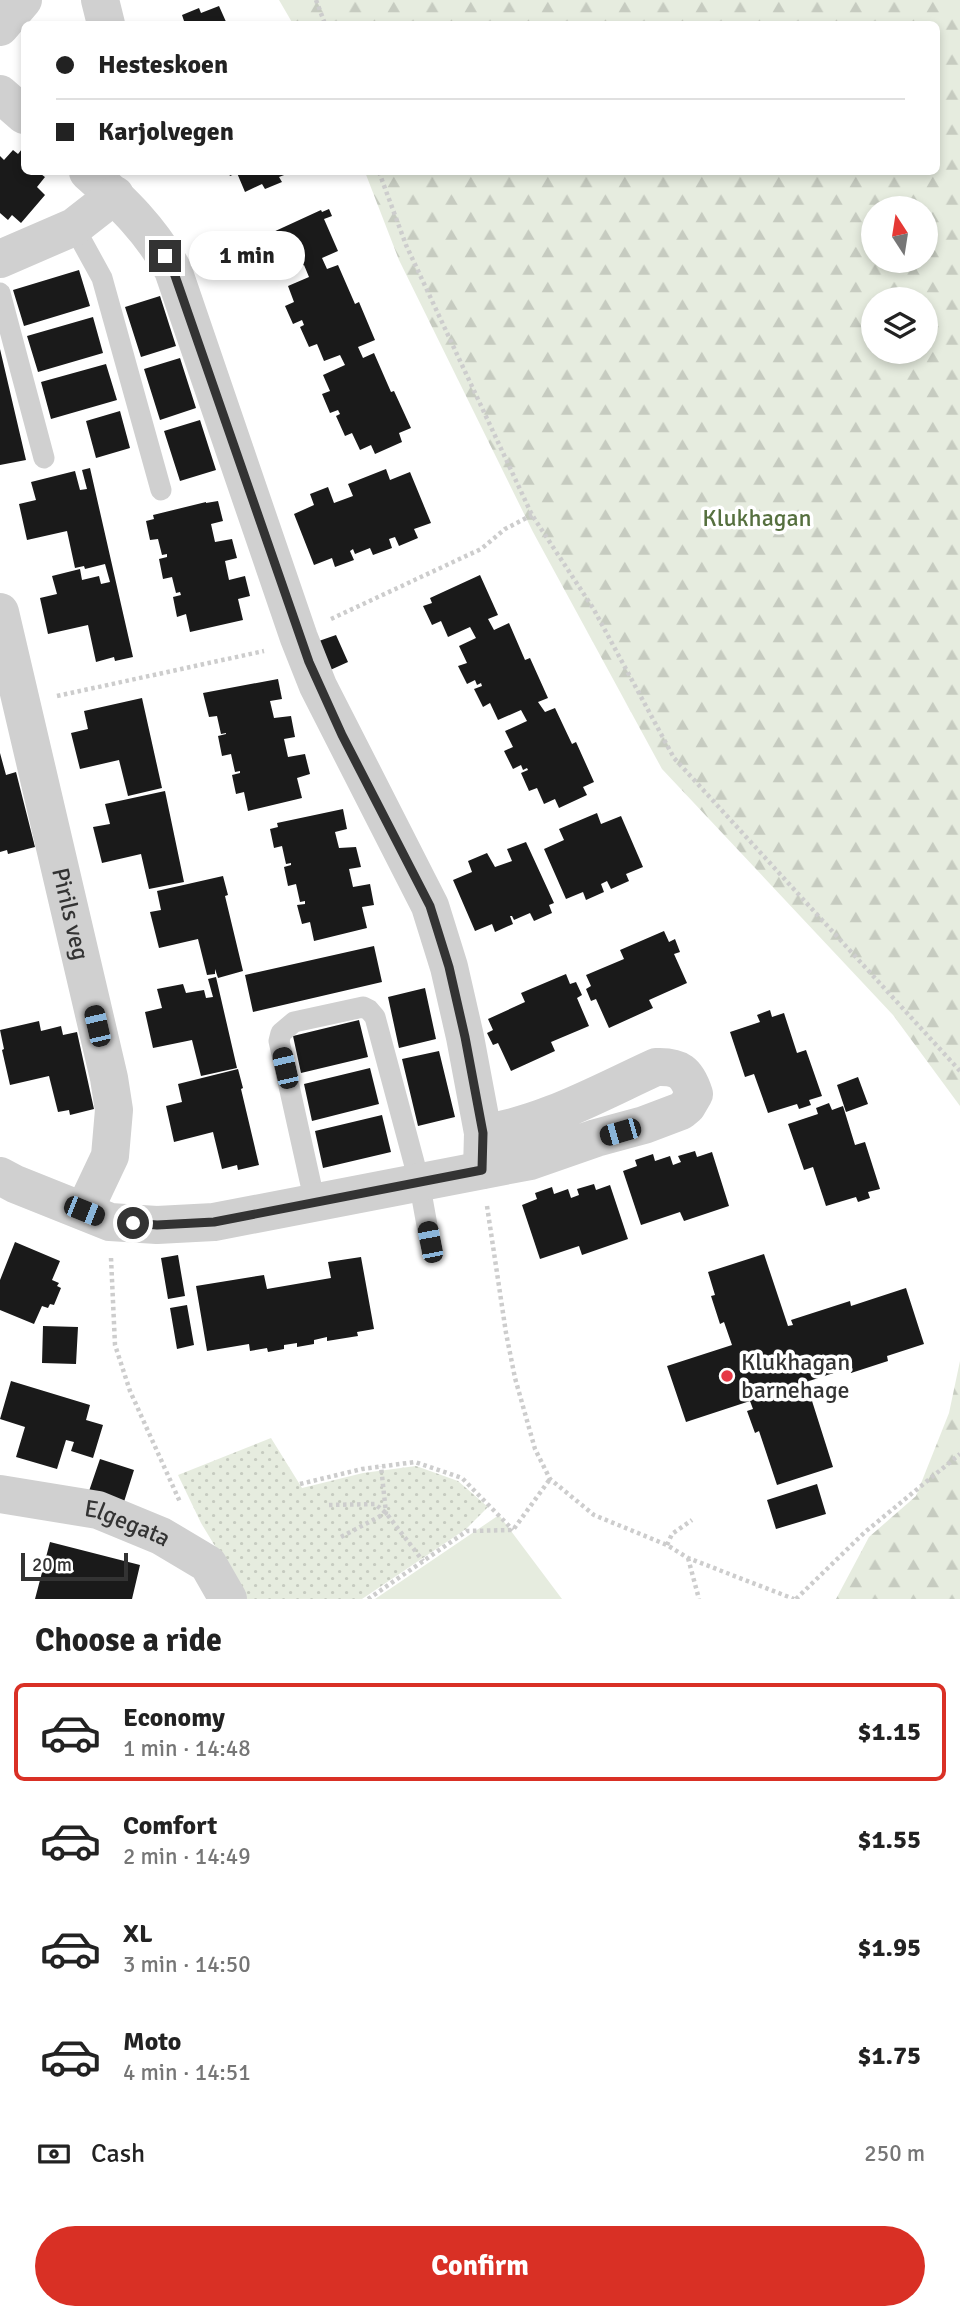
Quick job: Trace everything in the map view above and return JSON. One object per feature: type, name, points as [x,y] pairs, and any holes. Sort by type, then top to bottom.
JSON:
[{"type":"street","points":[[0,27],[23,0]]},
{"type":"street","points":[[100,0],[105,21]]},
{"type":"street","points":[[0,94],[21,112]]},
{"type":"street","points":[[0,259],[74,227],[102,183],[157,242],[173,270],[309,662],[336,722],[430,906],[449,967],[483,1152],[419,1181],[214,1222],[157,1225],[97,1217],[0,1176]]},
{"type":"street","name":"Pirils veg","points":[[0,612],[109,1078],[114,1110],[110,1156],[97,1217]]},
{"type":"street","name":"Elgegata","points":[[0,1494],[98,1510],[161,1535],[208,1564],[228,1599]]},
{"type":"lane","points":[[74,227],[102,278],[161,490]]},
{"type":"lane","points":[[0,293],[44,458]]},
{"type":"lane","points":[[315,1203],[279,1041],[281,1033],[294,1021],[363,1007],[375,1017],[419,1181],[430,1242]]},
{"type":"path","points":[[316,0],[324,21]]},
{"type":"path","points":[[380,175],[405,245],[532,515],[593,608],[674,758],[960,1071]]},
{"type":"path","points":[[483,1152],[506,1333],[535,1449],[550,1479],[594,1514],[667,1545],[688,1558],[795,1599],[865,1532],[960,1454]]},
{"type":"path","points":[[97,1217],[115,1345],[130,1391],[181,1503]]},
{"type":"path","points":[[300,1484],[381,1466],[415,1462],[462,1478],[513,1530]]},
{"type":"path","points":[[381,1466],[386,1513]]},
{"type":"path","points":[[513,1530],[550,1479]]},
{"type":"path","points":[[328,1505],[375,1504],[386,1513],[423,1561]]},
{"type":"path","points":[[341,1537],[386,1513]]},
{"type":"path","points":[[667,1545],[672,1534],[692,1520]]},
{"type":"path","points":[[368,1599],[467,1531],[513,1530]]},
{"type":"path","points":[[688,1558],[699,1599]]},
{"type":"green space","name":"Klukhagan","points":[[279,0],[960,0],[960,1106],[893,1015],[662,769],[533,532],[399,260],[366,175],[940,175],[940,21],[291,21]]},
{"type":"green space","points":[[960,1361],[960,1599],[836,1599],[869,1537],[916,1496],[949,1413]]},
{"type":"green space","points":[[271,1438],[302,1488],[363,1473],[416,1466],[458,1481],[488,1507],[466,1529],[362,1599],[247,1599],[201,1523],[178,1475]]},
{"type":"green space","points":[[499,1515],[562,1599],[375,1599]]},
{"type":"building","points":[[219,6],[226,21],[184,21],[182,15],[199,8],[201,13]]},
{"type":"building","points":[[13,150],[18,154],[21,150],[21,175],[45,177],[37,187],[45,195],[21,223],[12,215],[8,220],[0,213],[0,156],[4,160]]},
{"type":"building","points":[[238,175],[284,175],[279,177],[282,182],[265,189],[262,184],[245,192]]},
{"type":"building","points":[[329,209],[332,216],[324,219],[338,251],[322,258],[327,269],[338,265],[355,304],[359,302],[375,340],[358,347],[363,358],[374,353],[411,428],[399,433],[402,442],[375,454],[371,445],[360,450],[352,433],[345,436],[336,416],[340,414],[338,410],[330,413],[322,394],[330,391],[323,375],[345,365],[340,355],[324,361],[317,344],[309,347],[300,327],[304,325],[302,320],[293,324],[285,306],[294,302],[288,286],[309,277],[304,265],[287,272],[280,256],[272,259],[264,240],[273,237],[271,233],[321,210],[322,212]]},
{"type":"building","points":[[79,270],[90,306],[24,326],[13,290]]},
{"type":"building","points":[[160,296],[176,346],[141,357],[125,307]]},
{"type":"building","points":[[93,317],[103,353],[38,372],[27,336]]},
{"type":"building","points":[[0,349],[26,460],[0,465]]},
{"type":"building","points":[[180,358],[196,408],[160,420],[144,369]]},
{"type":"building","points":[[106,364],[117,400],[51,419],[41,382]]},
{"type":"building","points":[[120,411],[130,448],[96,458],[86,421]]},
{"type":"building","points":[[200,420],[216,470],[180,481],[164,431]]},
{"type":"building","points":[[90,468],[133,657],[115,661],[114,657],[96,662],[88,625],[48,634],[40,598],[57,594],[52,576],[80,569],[82,580],[99,576],[101,584],[110,582],[105,564],[85,569],[84,566],[75,568],[67,531],[27,540],[19,504],[36,500],[31,482],[75,471],[80,490],[87,489],[82,470]]},
{"type":"building","points":[[386,469],[390,480],[410,472],[431,523],[414,529],[418,538],[399,546],[395,537],[389,539],[392,548],[373,555],[370,548],[355,554],[353,549],[350,551],[354,560],[335,567],[332,558],[314,565],[294,514],[314,505],[310,494],[328,487],[334,503],[353,496],[348,484]]},
{"type":"building","points":[[218,501],[223,521],[211,524],[215,542],[232,539],[237,558],[225,561],[229,580],[245,576],[250,596],[238,599],[243,620],[190,632],[186,614],[177,617],[173,597],[181,595],[180,592],[176,593],[172,577],[163,579],[159,559],[167,557],[167,554],[162,555],[158,539],[150,540],[146,521],[154,519],[153,515]]},
{"type":"building","points":[[480,575],[498,615],[488,619],[494,630],[509,623],[525,660],[530,658],[548,698],[538,702],[545,712],[555,708],[572,744],[576,742],[594,782],[583,787],[587,795],[559,808],[555,799],[544,804],[537,788],[529,791],[521,773],[528,770],[527,768],[523,770],[521,765],[513,769],[504,751],[513,747],[505,731],[527,721],[521,710],[498,720],[490,703],[483,707],[474,689],[482,686],[481,683],[477,685],[475,680],[467,684],[458,666],[467,663],[459,646],[476,638],[470,627],[448,637],[441,621],[432,625],[423,606],[432,603],[430,598]]},
{"type":"building","points":[[336,635],[348,662],[328,671],[316,642]]},
{"type":"building","points":[[278,679],[282,699],[270,701],[274,718],[291,716],[295,737],[284,739],[288,757],[305,754],[310,774],[297,778],[302,798],[248,811],[244,792],[236,794],[232,775],[240,771],[235,772],[231,754],[222,756],[218,736],[226,733],[221,734],[217,716],[209,717],[203,693]]},
{"type":"building","points":[[142,698],[162,788],[128,796],[119,760],[80,769],[71,733],[88,729],[84,711]]},
{"type":"building","points":[[0,753],[6,775],[16,772],[35,847],[8,854],[7,850],[0,852]]},
{"type":"building","points":[[165,791],[184,882],[149,889],[141,854],[102,863],[93,827],[110,824],[105,804]]},
{"type":"building","points":[[343,809],[347,829],[335,832],[339,848],[356,847],[361,867],[349,869],[353,887],[370,884],[374,905],[362,907],[367,928],[314,941],[310,922],[302,924],[297,905],[305,904],[305,901],[300,902],[296,884],[288,886],[284,867],[291,863],[286,864],[282,846],[274,848],[270,829],[278,827],[277,823]]},
{"type":"building","points":[[597,813],[601,824],[621,816],[643,867],[626,874],[629,881],[611,889],[607,881],[601,884],[604,892],[586,900],[583,892],[566,899],[544,849],[564,840],[559,829]]},
{"type":"building","points":[[526,842],[554,903],[549,905],[552,913],[534,921],[530,913],[514,920],[510,916],[513,924],[495,932],[492,924],[475,931],[453,880],[472,872],[468,861],[487,853],[495,867],[512,861],[507,849]]},
{"type":"building","points":[[223,876],[228,895],[225,896],[243,971],[218,978],[215,969],[215,974],[207,975],[198,939],[159,948],[150,912],[161,910],[157,891]]},
{"type":"building","points":[[664,931],[669,942],[675,939],[680,952],[674,954],[687,983],[649,1000],[653,1008],[609,1028],[596,999],[591,1001],[586,989],[591,986],[586,975],[624,959],[620,950]]},
{"type":"building","points":[[374,946],[382,982],[253,1012],[245,975]]},
{"type":"building","points":[[566,974],[570,984],[576,982],[582,995],[577,998],[589,1026],[551,1042],[555,1051],[511,1071],[498,1043],[493,1045],[487,1033],[493,1030],[488,1019],[525,1002],[521,993]]},
{"type":"building","points":[[216,977],[237,1068],[201,1076],[192,1040],[153,1048],[145,1012],[162,1008],[157,989],[183,984],[186,993],[204,990],[206,998],[213,997],[208,979]]},
{"type":"building","points":[[425,988],[436,1039],[399,1048],[388,997]]},
{"type":"building","points":[[770,1010],[772,1017],[784,1013],[797,1053],[806,1050],[822,1096],[809,1100],[811,1105],[799,1109],[797,1104],[768,1113],[754,1074],[745,1077],[730,1032],[760,1022],[757,1015]]},
{"type":"building","points":[[359,1020],[368,1057],[301,1073],[293,1036]]},
{"type":"building","points":[[39,1021],[41,1031],[61,1026],[63,1035],[77,1032],[94,1109],[70,1115],[69,1110],[58,1112],[49,1076],[10,1085],[0,1030]]},
{"type":"building","points":[[439,1051],[455,1117],[418,1126],[402,1059]]},
{"type":"building","points":[[370,1068],[379,1104],[312,1121],[304,1084]]},
{"type":"building","points":[[238,1069],[259,1165],[238,1170],[237,1165],[222,1169],[213,1132],[174,1142],[166,1106],[182,1102],[178,1084]]},
{"type":"building","points":[[858,1077],[868,1104],[846,1112],[837,1085]]},
{"type":"building","points":[[829,1103],[832,1110],[843,1106],[855,1145],[865,1142],[880,1189],[868,1192],[870,1198],[858,1202],[856,1197],[826,1206],[813,1167],[804,1170],[788,1124],[818,1114],[816,1108]]},
{"type":"building","points":[[382,1115],[391,1152],[323,1168],[315,1131]]},
{"type":"building","points":[[695,1151],[697,1157],[712,1152],[729,1206],[684,1221],[680,1212],[641,1225],[623,1171],[637,1166],[635,1160],[653,1154],[655,1161],[670,1156],[673,1165],[681,1162],[678,1156]]},
{"type":"building","points":[[594,1184],[596,1190],[610,1185],[628,1239],[582,1255],[579,1246],[540,1259],[522,1205],[537,1199],[535,1193],[552,1187],[554,1194],[568,1189],[571,1198],[579,1195],[577,1189]]},
{"type":"building","points":[[15,1242],[60,1261],[52,1280],[59,1283],[57,1286],[61,1288],[54,1305],[50,1304],[48,1308],[42,1306],[34,1324],[0,1310],[0,1280]]},
{"type":"building","points":[[764,1254],[788,1326],[793,1325],[791,1320],[850,1301],[851,1306],[906,1288],[924,1344],[887,1356],[888,1361],[851,1373],[849,1368],[806,1382],[833,1467],[777,1485],[759,1431],[755,1433],[747,1411],[753,1409],[750,1401],[686,1422],[667,1366],[732,1345],[724,1322],[720,1324],[711,1296],[715,1295],[708,1272]]},
{"type":"building","points":[[178,1255],[185,1296],[168,1299],[161,1258]]},
{"type":"building","points":[[361,1257],[374,1329],[357,1332],[358,1336],[327,1341],[327,1337],[314,1340],[314,1344],[297,1347],[297,1343],[284,1345],[284,1349],[268,1352],[267,1348],[250,1351],[249,1344],[207,1351],[196,1286],[264,1275],[267,1289],[331,1278],[328,1262]]},
{"type":"building","points":[[187,1305],[194,1345],[177,1349],[170,1308]]},
{"type":"building","points":[[43,1326],[78,1327],[76,1364],[42,1363]]},
{"type":"building","points":[[11,1381],[90,1405],[86,1420],[103,1425],[93,1458],[71,1451],[74,1442],[66,1440],[57,1469],[16,1457],[25,1427],[0,1419]]},
{"type":"building","points":[[100,1459],[134,1470],[123,1505],[88,1494]]},
{"type":"building","points":[[817,1484],[826,1514],[776,1529],[767,1500]]},
{"type":"building","points":[[50,1542],[140,1565],[132,1599],[35,1599]]},
{"type":"place","name":"Klukhagan barnehage","points":[[727,1376]]},
{"type":"route","points":[[133,1223],[157,1225],[214,1222],[482,1170],[483,1133],[465,1037],[449,967],[430,906],[318,686],[299,638],[173,270],[165,256]]}]
